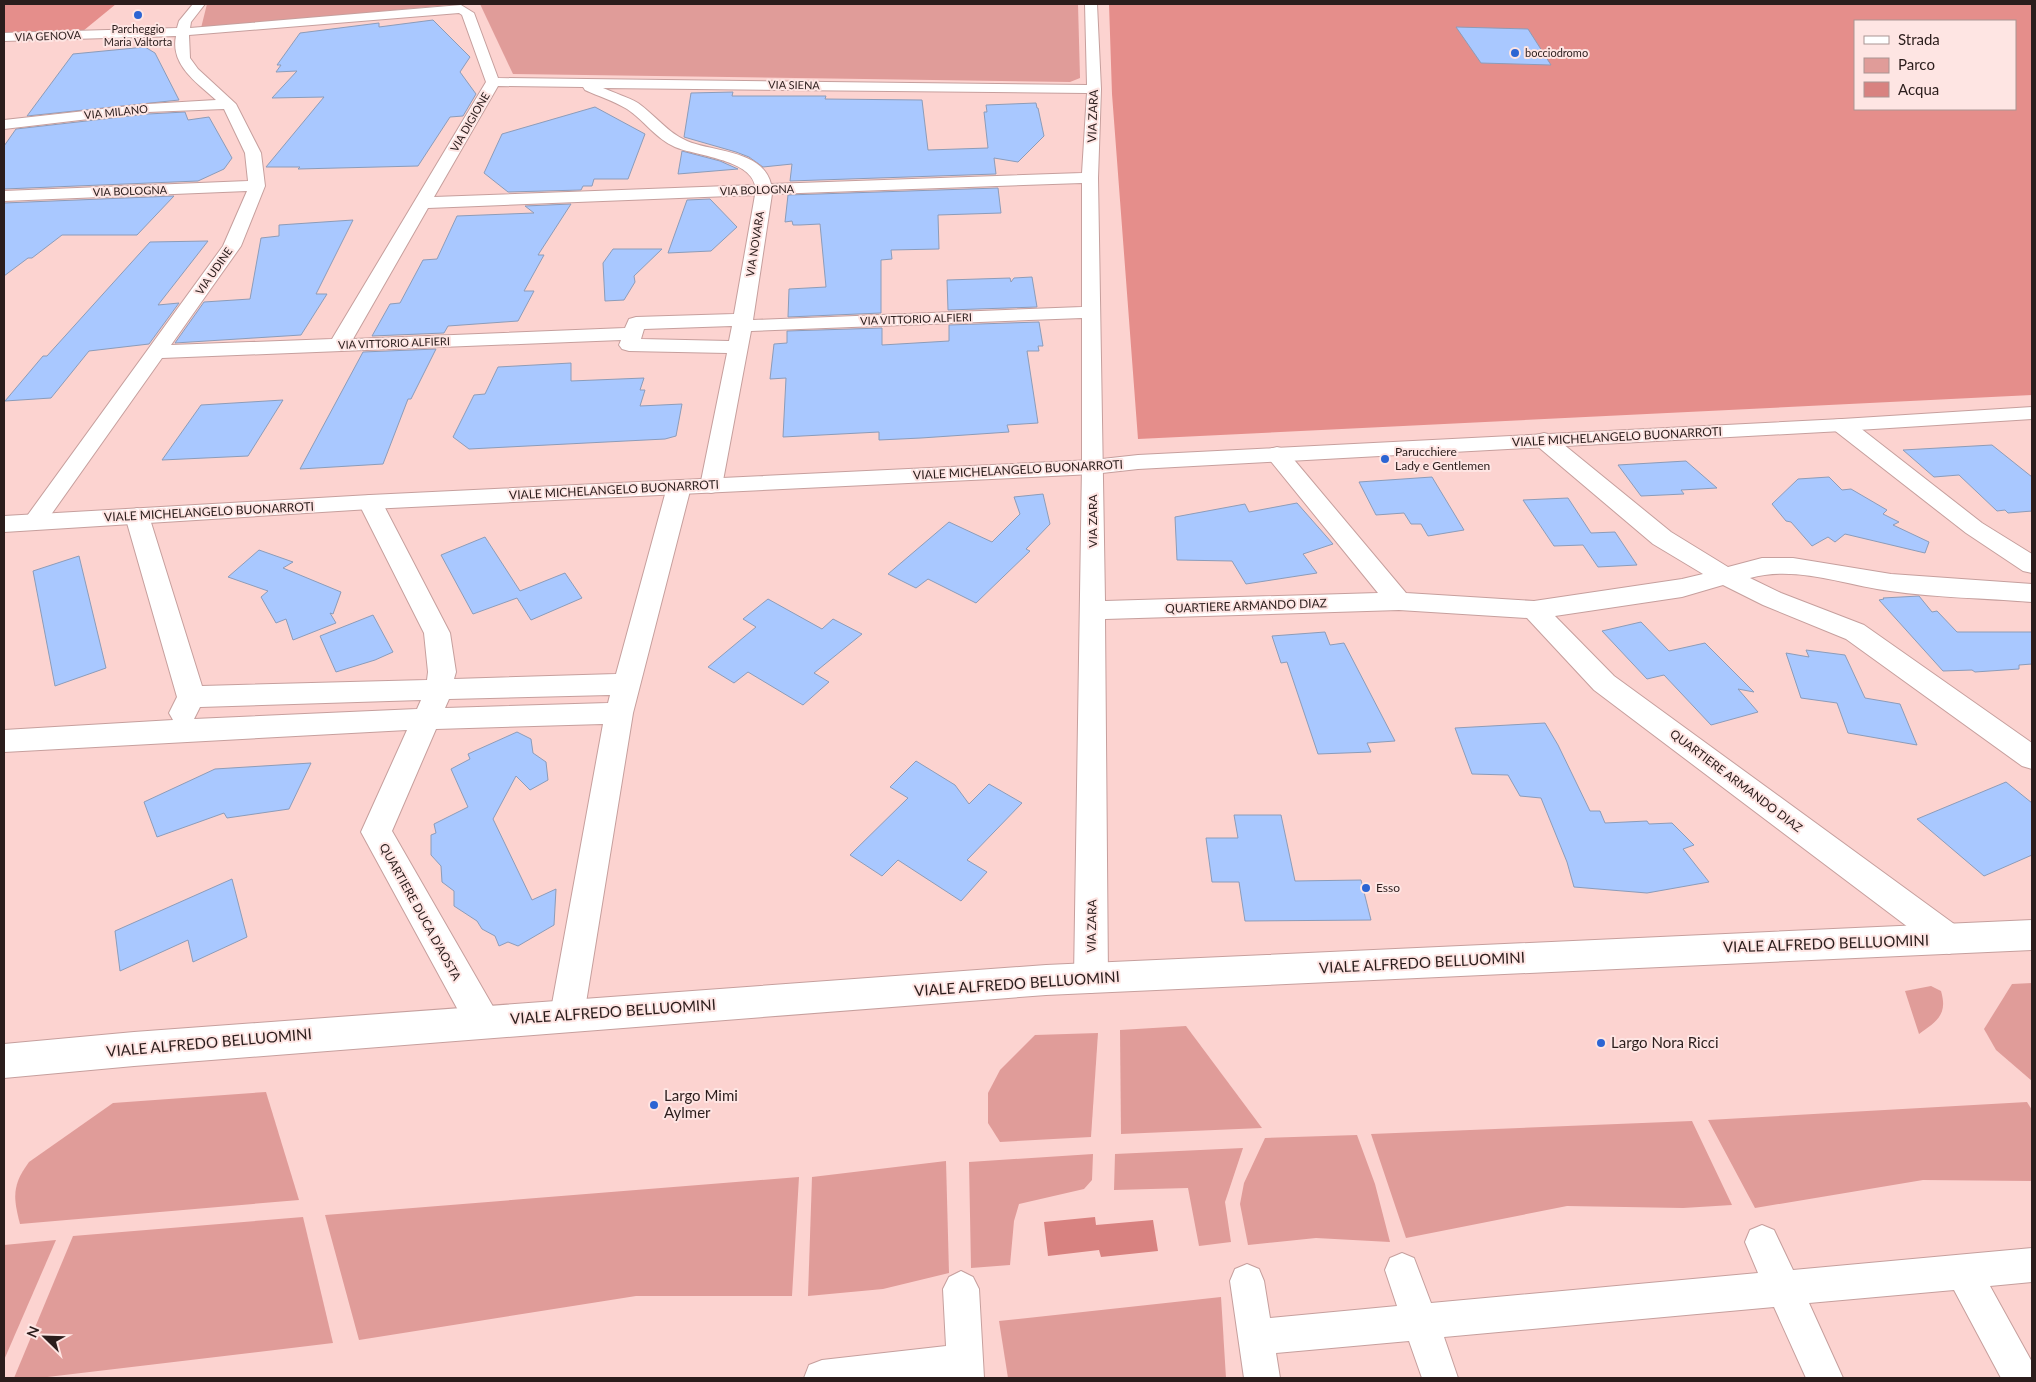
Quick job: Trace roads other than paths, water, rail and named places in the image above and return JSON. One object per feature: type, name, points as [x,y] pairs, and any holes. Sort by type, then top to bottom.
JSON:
[{"type":"street","name":"VIA UDINE","points":[[35,522],[232,246],[257,186],[253,153],[229,104],[189,67],[183,58],[181,50],[185,21],[198,4]]},
{"type":"street","name":"VIA ZARA","points":[[1091,4],[1094,89],[1090,178],[1093,467],[1091,978]]},
{"type":"street","name":"VIA DIGIONE","points":[[182,32],[461,9],[468,13],[493,82],[338,345]]},
{"type":"street","name":"VIA GENOVA","points":[[4,38],[182,32]]},
{"type":"street","name":"VIA SIENA","points":[[493,82],[1094,89]]},
{"type":"street","points":[[580,82],[632,106],[669,137],[681,144],[737,160],[751,167],[760,176],[764,190]]},
{"type":"street","name":"VIA MILANO","points":[[4,125],[148,108],[229,104]]},
{"type":"street","name":"VIA BOLOGNA","points":[[423,203],[1090,178]]},
{"type":"street","name":"VIA BOLOGNA","points":[[4,196],[257,186]]},
{"type":"street","name":"VIA NOVARA","points":[[711,486],[738,348],[764,190]]},
{"type":"street","name":"VIA VITTORIO ALFIERI","points":[[155,352],[633,334],[636,323],[742,323],[1091,312]]},
{"type":"street","points":[[633,334],[629,346],[738,348]]},
{"type":"street","name":"VIALE MICHELANGELO BUONARROTI","points":[[4,524],[370,502],[1093,467],[1138,462],[1277,454],[1842,426],[2032,413]]},
{"type":"street","points":[[1842,426],[1974,528],[2032,564]]},
{"type":"street","points":[[1544,440],[1662,538],[1725,576],[1772,599],[1855,632],[2032,758]]},
{"type":"street","points":[[1277,454],[1399,601]]},
{"type":"street","points":[[567,1016],[625,684],[679,487]]},
{"type":"street","name":"QUARTIERE DUCA D'AOSTA","points":[[370,502],[437,633],[442,672],[433,704],[376,832],[482,1022]]},
{"type":"street","points":[[137,516],[191,697],[174,730]]},
{"type":"street","name":"QUARTIERE ARMANDO DIAZ","points":[[1093,610],[1399,601],[1534,610],[1682,588],[1762,566],[1793,566],[1892,583],[2032,593]]},
{"type":"street","name":"QUARTIERE ARMANDO DIAZ","points":[[1534,610],[1604,683],[1949,939]]},
{"type":"street","points":[[4,741],[174,730],[625,684]]},
{"type":"street","points":[[191,697],[433,704],[619,713]]},
{"type":"street","name":"VIALE ALFREDO BELLUOMINI","points":[[4,1061],[482,1022],[1091,978],[2032,935]]},
{"type":"street","points":[[1762,1242],[1824,1378]]},
{"type":"street","points":[[1256,1337],[2032,1265]]},
{"type":"street","points":[[1402,1270],[1440,1378]]},
{"type":"street","points":[[1963,1271],[2021,1378]]},
{"type":"street","points":[[1247,1281],[1262,1378]]},
{"type":"street","points":[[822,1378],[966,1370],[961,1289]]},
{"type":"water","points":[[1095,1217],[1096,1225],[1153,1220],[1158,1251],[1101,1257],[1099,1250],[1048,1256],[1044,1222]]},
{"type":"place","name":"Parcheggio Maria Valtorta","points":[[138,15]]},
{"type":"place","name":"bocciodromo","points":[[1515,53]]},
{"type":"place","name":"Parucchiere Lady e Gentlemen","points":[[1385,459]]},
{"type":"place","name":"Esso","points":[[1366,888]]},
{"type":"place","name":"Largo Nora Ricci","points":[[1601,1043]]},
{"type":"place","name":"Largo Mimi Aylmer","points":[[654,1105]]}]
